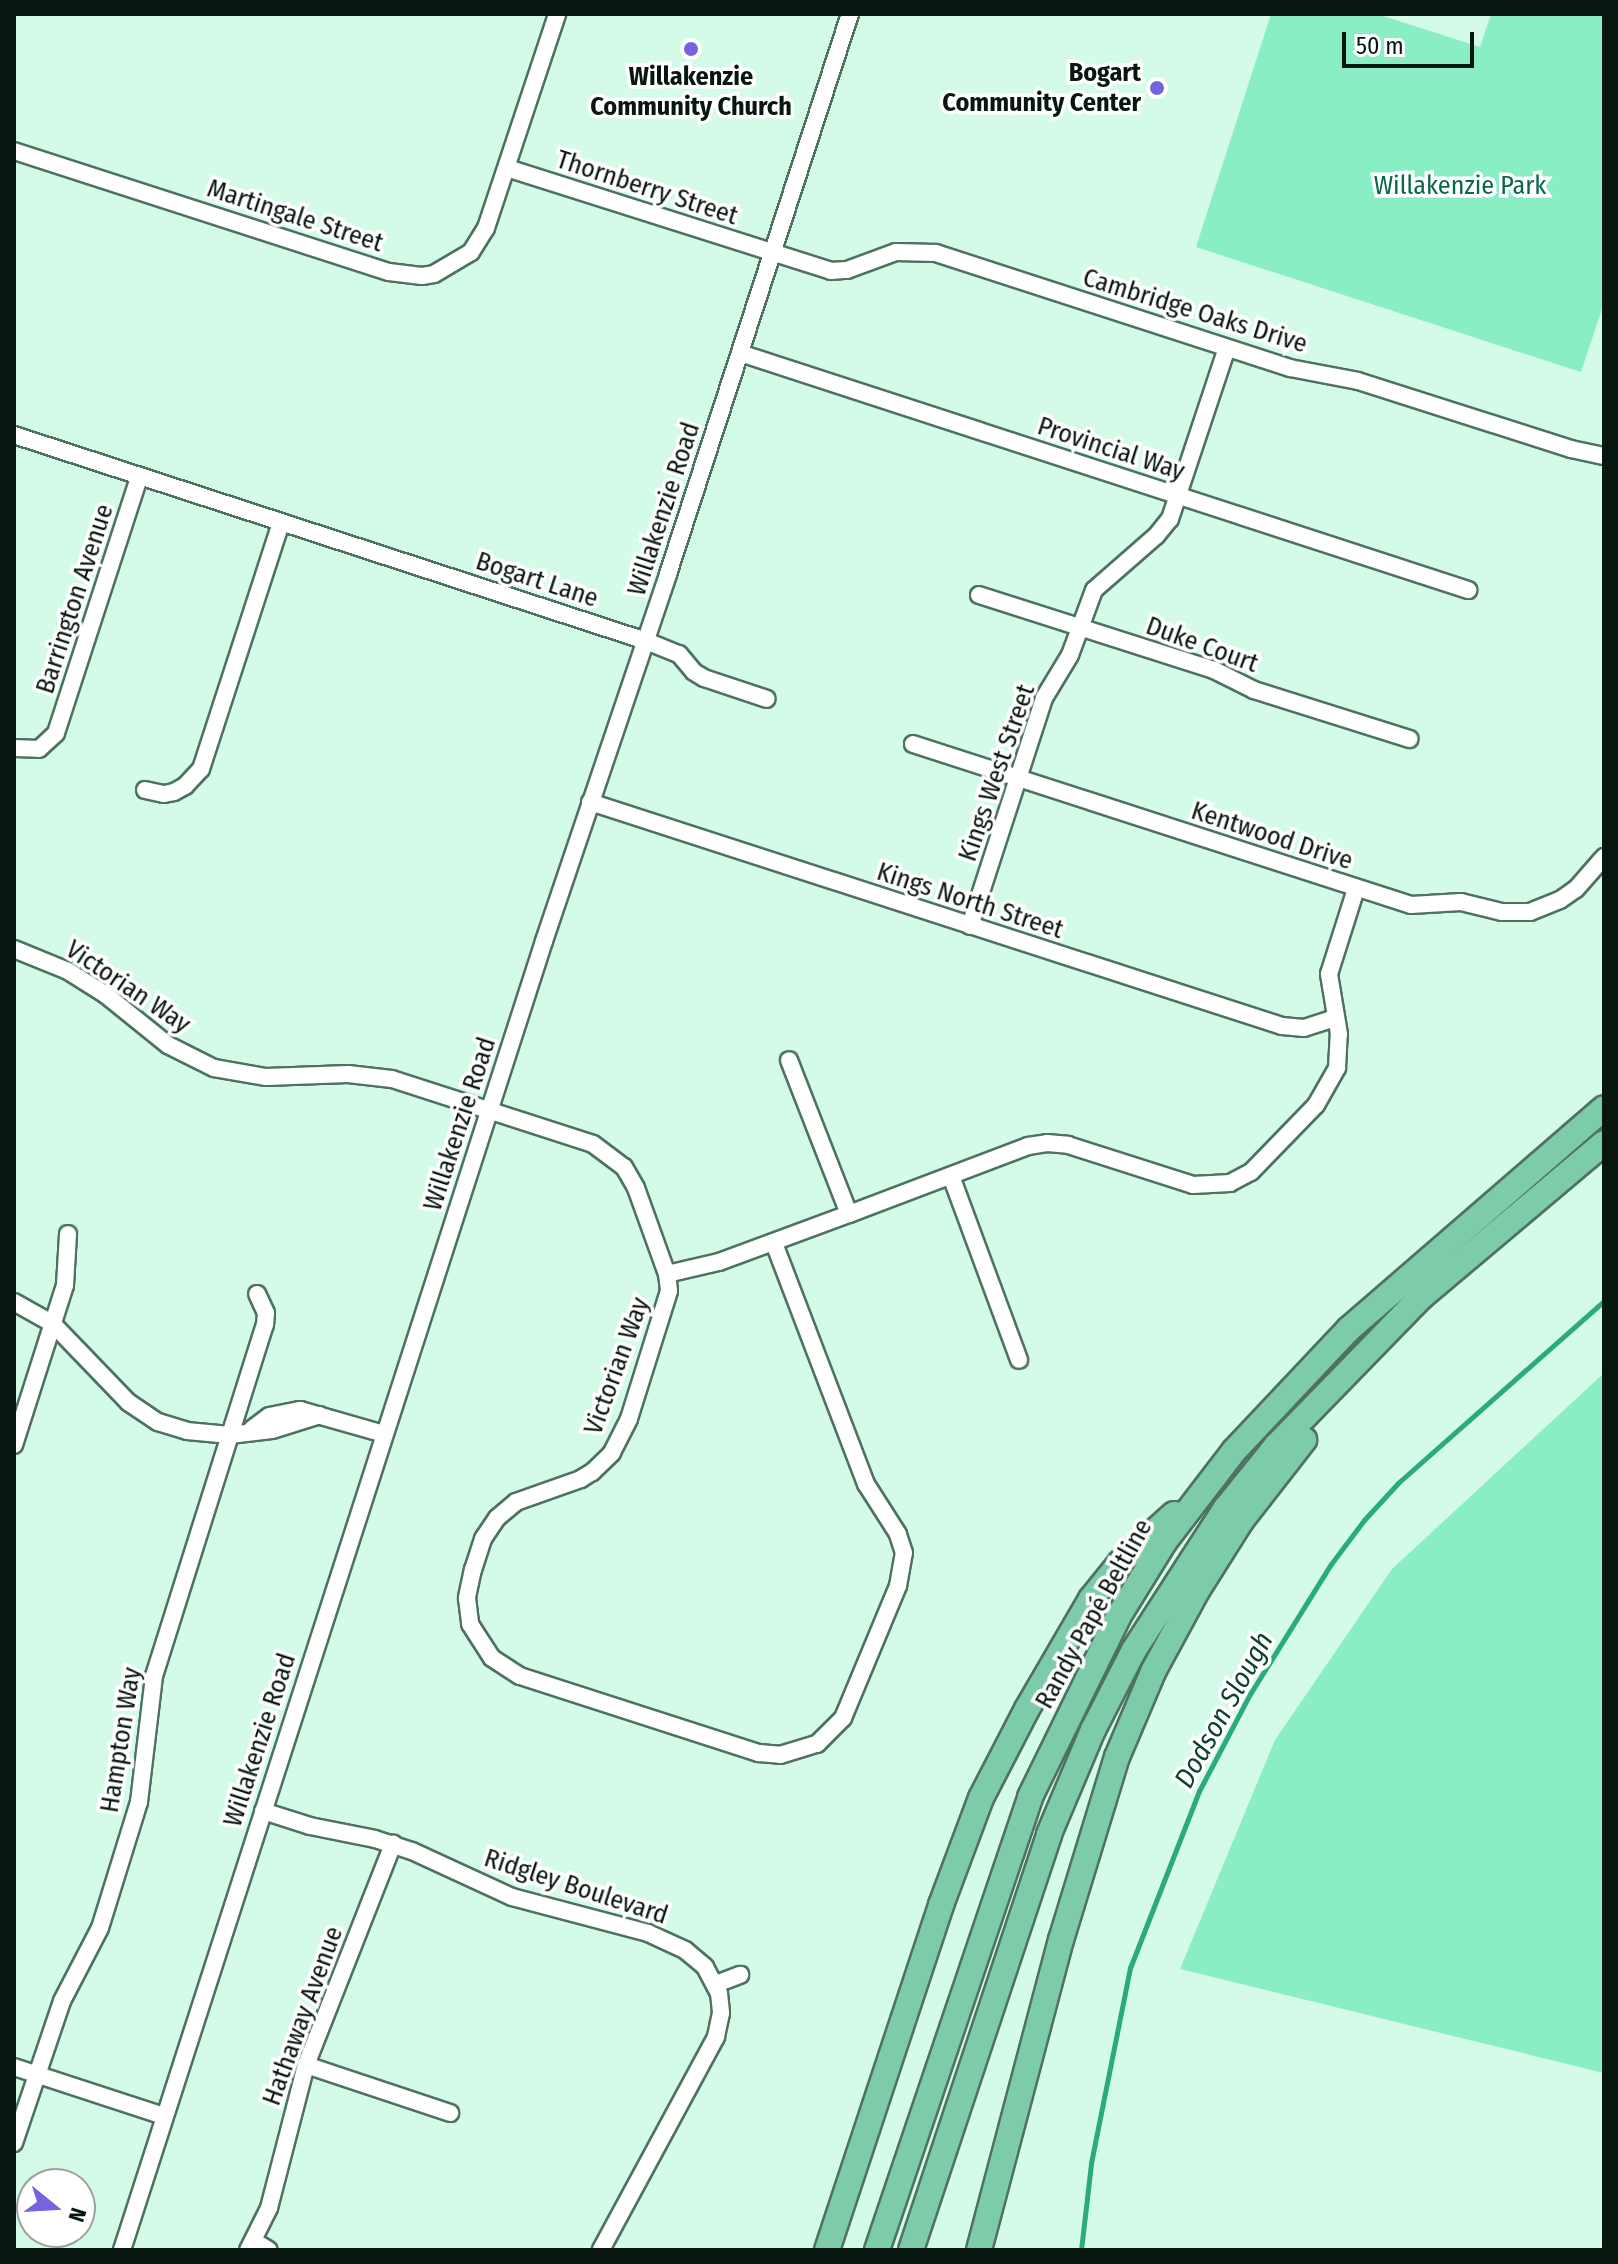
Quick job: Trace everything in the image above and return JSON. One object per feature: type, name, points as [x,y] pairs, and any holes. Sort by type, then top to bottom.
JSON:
[{"type":"highway","name":"Randy Papé Beltline","points":[[877,2250],[1030,1797],[1118,1617],[1165,1541],[1234,1451],[1349,1329],[1604,1108]]},
{"type":"highway","name":"Randy Papé Beltline","points":[[911,2250],[1049,1834],[1093,1730],[1134,1650],[1226,1508],[1276,1446],[1421,1297],[1604,1143]]},
{"type":"highway","points":[[979,2250],[1065,1924],[1117,1757],[1161,1656],[1241,1521],[1290,1454],[1554,1185]]},
{"type":"highway","points":[[827,2250],[941,1905],[981,1798],[1027,1709],[1091,1599],[1156,1527],[1202,1493]]},
{"type":"street","name":"Martingale Street","points":[[14,151],[410,276],[446,269],[471,252],[486,228],[557,14]]},
{"type":"street","name":"Willakenzie Road","points":[[122,2250],[489,1110],[850,14]]},
{"type":"street","name":"Thornberry Street","points":[[507,168],[772,253]]},
{"type":"street","name":"Cambridge Oaks Drive","points":[[772,253],[839,272],[896,252],[936,253],[1290,368],[1358,381],[1571,449],[1604,456]]},
{"type":"street","name":"Kings West Street","points":[[970,926],[1044,698],[1067,661],[1100,583],[1163,529],[1179,497],[1227,348]]},
{"type":"street","name":"Provincial Way","points":[[740,353],[1468,590]]},
{"type":"street","name":"Bogart Lane","points":[[14,435],[646,641],[679,654],[698,675],[767,699]]},
{"type":"street","name":"Barrington Avenue","points":[[14,748],[48,749],[58,728],[139,478]]},
{"type":"street","points":[[145,790],[164,794],[174,792],[185,786],[201,769],[281,523]]},
{"type":"street","name":"Duke Court","points":[[979,595],[1214,670],[1254,690],[1409,739]]},
{"type":"street","name":"Kentwood Drive","points":[[913,744],[1411,905],[1461,902],[1502,912],[1530,912],[1560,900],[1576,889],[1604,857]]},
{"type":"street","name":"Kings North Street","points":[[590,802],[1282,1026],[1304,1028],[1335,1018]]},
{"type":"street","points":[[667,1274],[712,1264],[774,1243],[1028,1146],[1047,1143],[1068,1145],[1193,1185],[1230,1183],[1267,1160],[1327,1089],[1340,1054],[1329,974],[1356,889]]},
{"type":"street","name":"Victorian Way","points":[[14,949],[68,971],[106,995],[168,1045],[214,1068],[266,1077],[377,1076],[593,1144],[614,1157],[636,1188],[667,1274],[669,1298],[619,1442],[602,1464],[581,1479],[527,1497],[497,1518],[483,1539],[469,1584],[470,1624],[492,1658],[520,1676],[759,1753],[780,1755],[805,1750],[828,1737],[843,1718],[898,1586],[904,1553],[898,1534],[866,1484],[774,1243]]},
{"type":"street","points":[[789,1060],[849,1214]]},
{"type":"street","points":[[951,1176],[1019,1360]]},
{"type":"street","points":[[14,1445],[67,1275],[68,1234]]},
{"type":"street","name":"Hampton Way","points":[[14,2143],[65,1994],[100,1928],[135,1816],[143,1785],[154,1676],[266,1319],[257,1294]]},
{"type":"street","points":[[14,1302],[53,1324],[128,1402],[148,1418],[187,1431],[230,1435],[252,1429],[269,1416],[300,1410],[384,1434]]},
{"type":"street","name":"Ridgley Boulevard","points":[[263,1811],[310,1826],[393,1844],[512,1897],[613,1922],[665,1940],[693,1957],[716,1984]]},
{"type":"street","name":"Hathaway Avenue","points":[[251,2246],[274,2192],[306,2065],[393,1844]]},
{"type":"street","points":[[601,2250],[712,2047],[721,2013],[716,1984],[740,1975]]},
{"type":"street","points":[[306,2065],[450,2113]]},
{"type":"street","points":[[14,2067],[164,2116]]},
{"type":"street","points":[[251,2246],[269,2250]]},
{"type":"green space","name":"Willakenzie Park","points":[[1271,14],[1377,14],[1480,47],[1491,14],[1604,14],[1604,303],[1581,372],[1196,247]]},
{"type":"green space","points":[[1604,1373],[1604,2073],[1180,1969],[1275,1740],[1392,1569]]},
{"type":"waterway","name":"Dodson Slough","points":[[1081,2250],[1091,2163],[1130,1968],[1199,1791],[1250,1694],[1331,1564],[1364,1520],[1398,1483],[1604,1301]]},
{"type":"place","name":"Willakenzie Community Church","points":[[691,49]]},
{"type":"place","name":"Bogart Community Center","points":[[1157,88]]}]
